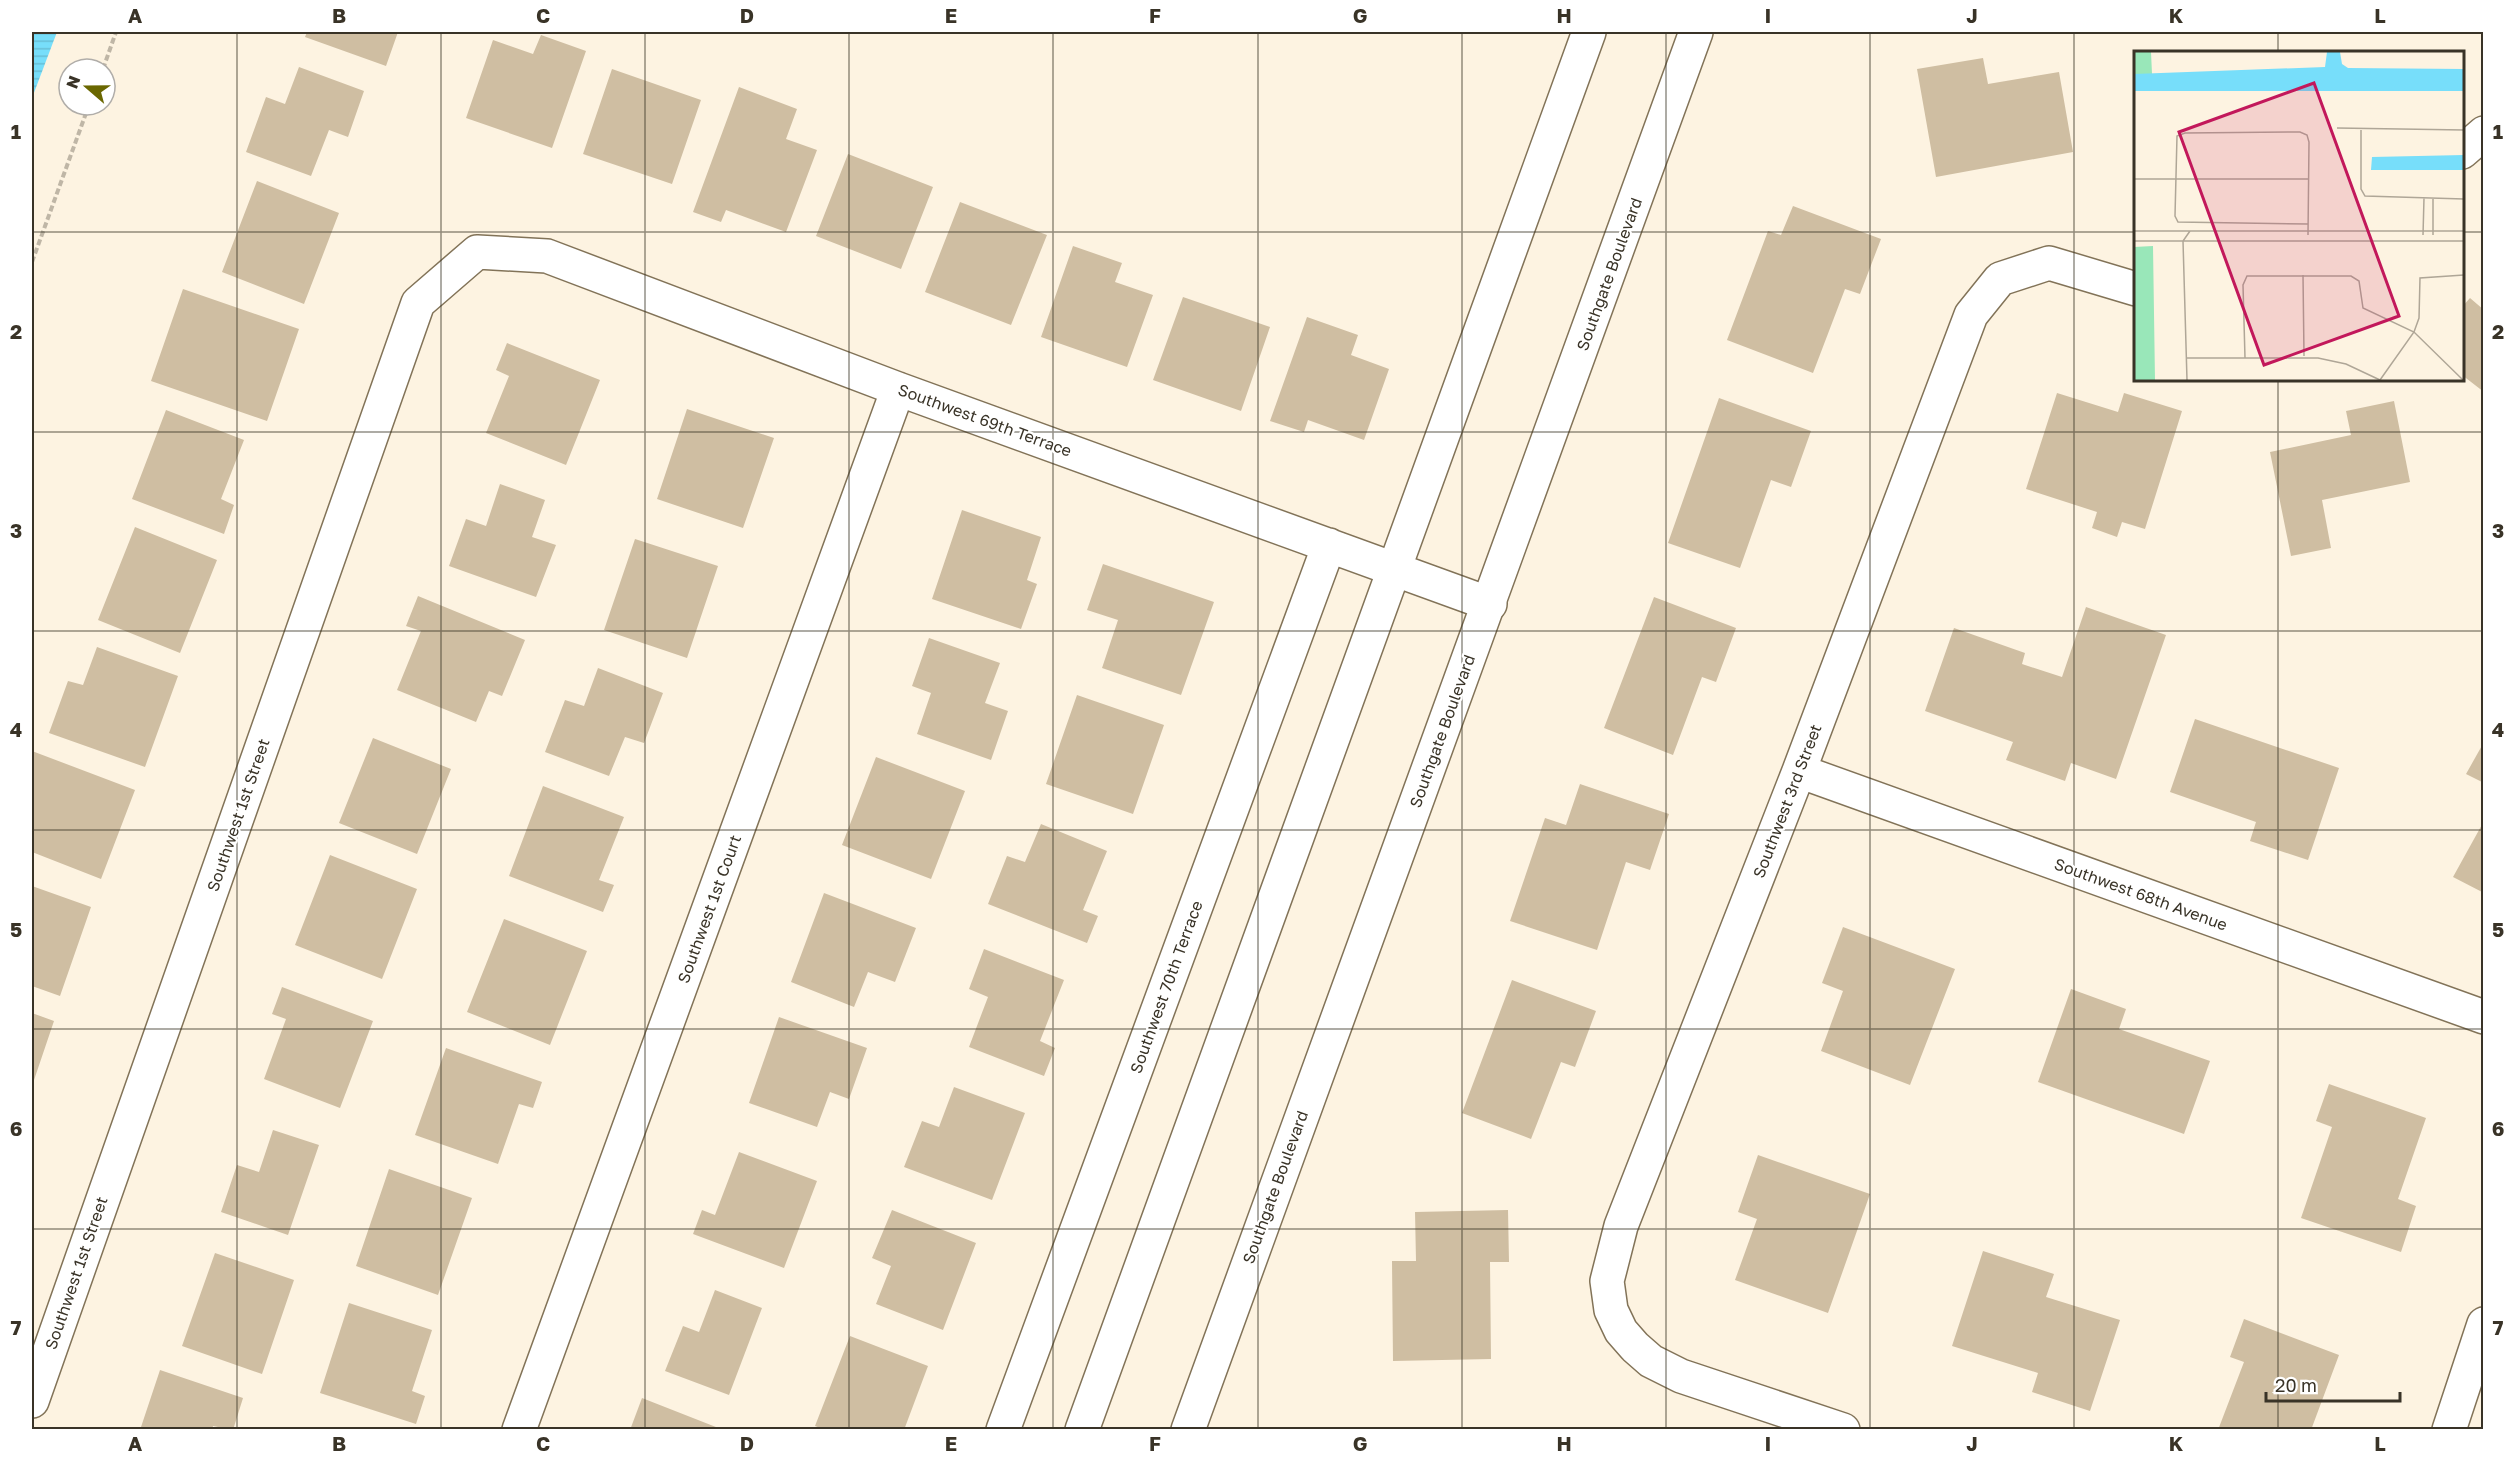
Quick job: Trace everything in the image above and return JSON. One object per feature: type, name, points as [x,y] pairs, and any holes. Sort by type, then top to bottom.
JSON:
[{"type":"street","points":[[1082,1430],[1589,32]]},
{"type":"street","name":"Southgate Boulevard","points":[[1188,1430],[1360,950],[1490,604],[1696,32]]},
{"type":"street","points":[[2464,151],[2484,133]]},
{"type":"street","name":"Southwest 69th Terrace","points":[[477,252],[547,256],[898,389],[1490,604]]},
{"type":"street","name":"Southwest 1st Street","points":[[32,1401],[418,303],[477,252]]},
{"type":"street","name":"Southwest 3rd Street","points":[[1843,1430],[1681,1376],[1651,1361],[1621,1331],[1611,1310],[1607,1281],[1621,1226],[1799,771],[1971,315],[2000,279],[2049,263],[2134,288]]},
{"type":"street","name":"Southwest 1st Court","points":[[519,1430],[898,389]]},
{"type":"street","name":"Southwest 70th Terrace","points":[[1003,1430],[1329,545]]},
{"type":"street","name":"Southwest 68th Avenue","points":[[1799,771],[2484,1017]]},
{"type":"street","points":[[2449,1430],[2484,1324]]},
{"type":"path","points":[[107,57],[116,32]]},
{"type":"path","points":[[32,262],[85,117]]},
{"type":"water","points":[[32,32],[57,32],[32,98]]},
{"type":"building","points":[[307,32],[398,32],[386,66],[305,37]]},
{"type":"building","points":[[541,35],[586,51],[552,148],[466,118],[493,40],[533,54]]},
{"type":"building","points":[[1983,58],[1988,84],[2059,72],[2073,152],[1936,177],[1917,69]]},
{"type":"building","points":[[299,67],[364,91],[348,137],[329,130],[311,176],[246,152],[266,97],[285,104]]},
{"type":"building","points":[[612,69],[701,100],[672,184],[583,154]]},
{"type":"building","points":[[739,87],[797,109],[786,139],[817,150],[786,232],[726,210],[721,222],[693,212]]},
{"type":"building","points":[[848,154],[933,187],[901,269],[816,236]]},
{"type":"building","points":[[257,181],[339,213],[304,304],[222,272]]},
{"type":"building","points":[[960,202],[1047,235],[1011,325],[925,292]]},
{"type":"building","points":[[1793,206],[1881,239],[1860,294],[1845,289],[1813,373],[1727,340],[1768,231],[1781,235]]},
{"type":"building","points":[[1073,246],[1122,263],[1115,282],[1153,295],[1127,367],[1041,337]]},
{"type":"building","points":[[183,289],[299,329],[267,421],[151,381]]},
{"type":"building","points":[[1183,297],[1270,327],[1241,411],[1153,380]]},
{"type":"building","points":[[2470,298],[2484,310],[2484,392],[2464,377],[2464,305]]},
{"type":"building","points":[[1307,317],[1358,335],[1351,355],[1389,369],[1364,440],[1308,420],[1304,432],[1270,421]]},
{"type":"building","points":[[507,343],[600,380],[566,465],[486,433],[509,376],[496,370]]},
{"type":"building","points":[[2057,393],[2118,412],[2124,393],[2182,411],[2145,529],[2122,522],[2117,537],[2092,528],[2097,512],[2026,489]]},
{"type":"building","points":[[1719,398],[1811,431],[1791,487],[1771,480],[1740,568],[1668,543]]},
{"type":"building","points":[[2394,401],[2410,482],[2322,500],[2331,548],[2291,556],[2270,452],[2351,435],[2346,411]]},
{"type":"building","points":[[687,409],[774,438],[743,528],[657,499]]},
{"type":"building","points":[[166,410],[244,440],[221,499],[234,505],[224,534],[132,499]]},
{"type":"building","points":[[500,484],[545,500],[532,537],[556,545],[536,597],[449,566],[466,519],[486,526]]},
{"type":"building","points":[[962,510],[1041,537],[1027,580],[1037,584],[1021,629],[932,599]]},
{"type":"building","points":[[135,527],[217,560],[180,653],[98,620]]},
{"type":"building","points":[[635,539],[718,566],[687,658],[604,630]]},
{"type":"building","points":[[1103,564],[1214,602],[1181,695],[1102,668],[1118,620],[1087,610]]},
{"type":"building","points":[[418,596],[525,640],[502,696],[489,691],[476,722],[397,690],[421,631],[406,626]]},
{"type":"building","points":[[1654,597],[1736,628],[1716,682],[1702,677],[1673,755],[1604,728]]},
{"type":"building","points":[[2086,607],[2166,635],[2116,779],[2071,763],[2065,781],[2006,760],[2013,742],[1925,711],[1954,628],[2025,653],[2022,664],[2062,677]]},
{"type":"building","points":[[929,638],[1000,663],[985,703],[1008,711],[991,760],[917,734],[931,693],[912,686]]},
{"type":"building","points":[[97,647],[178,676],[145,767],[49,733],[68,681],[83,685]]},
{"type":"building","points":[[598,668],[663,693],[644,743],[625,737],[609,776],[545,752],[565,700],[584,706]]},
{"type":"building","points":[[1077,695],[1164,725],[1133,814],[1046,784]]},
{"type":"building","points":[[2195,719],[2339,768],[2308,860],[2250,841],[2256,822],[2170,792]]},
{"type":"building","points":[[373,738],[451,769],[417,854],[339,823]]},
{"type":"building","points":[[2484,742],[2484,783],[2466,774]]},
{"type":"building","points":[[32,751],[135,790],[101,879],[32,852]]},
{"type":"building","points":[[876,757],[965,791],[931,879],[842,845]]},
{"type":"building","points":[[1580,784],[1669,814],[1650,870],[1626,862],[1597,950],[1510,921],[1545,818],[1566,825]]},
{"type":"building","points":[[543,786],[624,817],[599,880],[614,885],[603,912],[509,876]]},
{"type":"building","points":[[2484,821],[2484,893],[2453,877]]},
{"type":"building","points":[[1041,824],[1107,851],[1083,910],[1098,916],[1087,943],[988,904],[1007,856],[1025,862]]},
{"type":"building","points":[[330,855],[417,889],[382,979],[295,945]]},
{"type":"building","points":[[32,886],[91,907],[60,996],[32,986]]},
{"type":"building","points":[[824,893],[916,928],[895,982],[868,972],[854,1007],[791,982]]},
{"type":"building","points":[[504,919],[587,951],[550,1045],[467,1012]]},
{"type":"building","points":[[1843,927],[1955,969],[1910,1085],[1821,1051],[1843,991],[1822,983]]},
{"type":"building","points":[[984,949],[1064,980],[1040,1041],[1055,1048],[1044,1076],[969,1047],[988,997],[969,989]]},
{"type":"building","points":[[1512,980],[1596,1011],[1575,1067],[1561,1062],[1531,1139],[1462,1113]]},
{"type":"building","points":[[282,987],[373,1021],[340,1108],[264,1079],[286,1019],[272,1014]]},
{"type":"building","points":[[2071,989],[2126,1009],[2119,1029],[2210,1061],[2184,1134],[2038,1082]]},
{"type":"building","points":[[32,1013],[54,1021],[32,1086]]},
{"type":"building","points":[[779,1017],[867,1048],[849,1099],[830,1092],[817,1127],[749,1103]]},
{"type":"building","points":[[446,1048],[542,1082],[533,1108],[519,1104],[498,1164],[415,1135]]},
{"type":"building","points":[[2329,1084],[2426,1118],[2398,1199],[2416,1206],[2401,1252],[2301,1218],[2332,1127],[2316,1121]]},
{"type":"building","points":[[954,1087],[1025,1113],[992,1200],[904,1167],[922,1121],[939,1127]]},
{"type":"building","points":[[273,1130],[319,1145],[288,1235],[221,1212],[237,1165],[259,1172]]},
{"type":"building","points":[[739,1152],[817,1181],[784,1268],[693,1234],[702,1210],[715,1215]]},
{"type":"building","points":[[1758,1155],[1870,1194],[1828,1313],[1735,1280],[1757,1219],[1738,1212]]},
{"type":"building","points":[[389,1169],[472,1198],[438,1295],[356,1266]]},
{"type":"building","points":[[892,1210],[976,1243],[943,1330],[876,1304],[891,1266],[872,1258]]},
{"type":"building","points":[[1508,1210],[1509,1262],[1490,1262],[1491,1359],[1393,1361],[1392,1261],[1416,1261],[1415,1212]]},
{"type":"building","points":[[1983,1251],[2054,1274],[2046,1297],[2120,1320],[2090,1411],[2032,1392],[2038,1373],[1952,1346]]},
{"type":"building","points":[[215,1253],[294,1280],[262,1374],[182,1346]]},
{"type":"building","points":[[715,1290],[762,1308],[729,1395],[665,1371],[683,1326],[699,1332]]},
{"type":"building","points":[[349,1303],[432,1330],[412,1391],[425,1396],[416,1424],[320,1393]]},
{"type":"building","points":[[2244,1319],[2339,1355],[2311,1430],[2218,1430],[2244,1362],[2230,1357]]},
{"type":"building","points":[[850,1336],[928,1366],[904,1430],[826,1430],[815,1426]]},
{"type":"building","points":[[160,1370],[243,1398],[233,1430],[213,1426],[212,1430],[140,1430]]},
{"type":"building","points":[[642,1398],[721,1429],[721,1430],[630,1430]]}]
